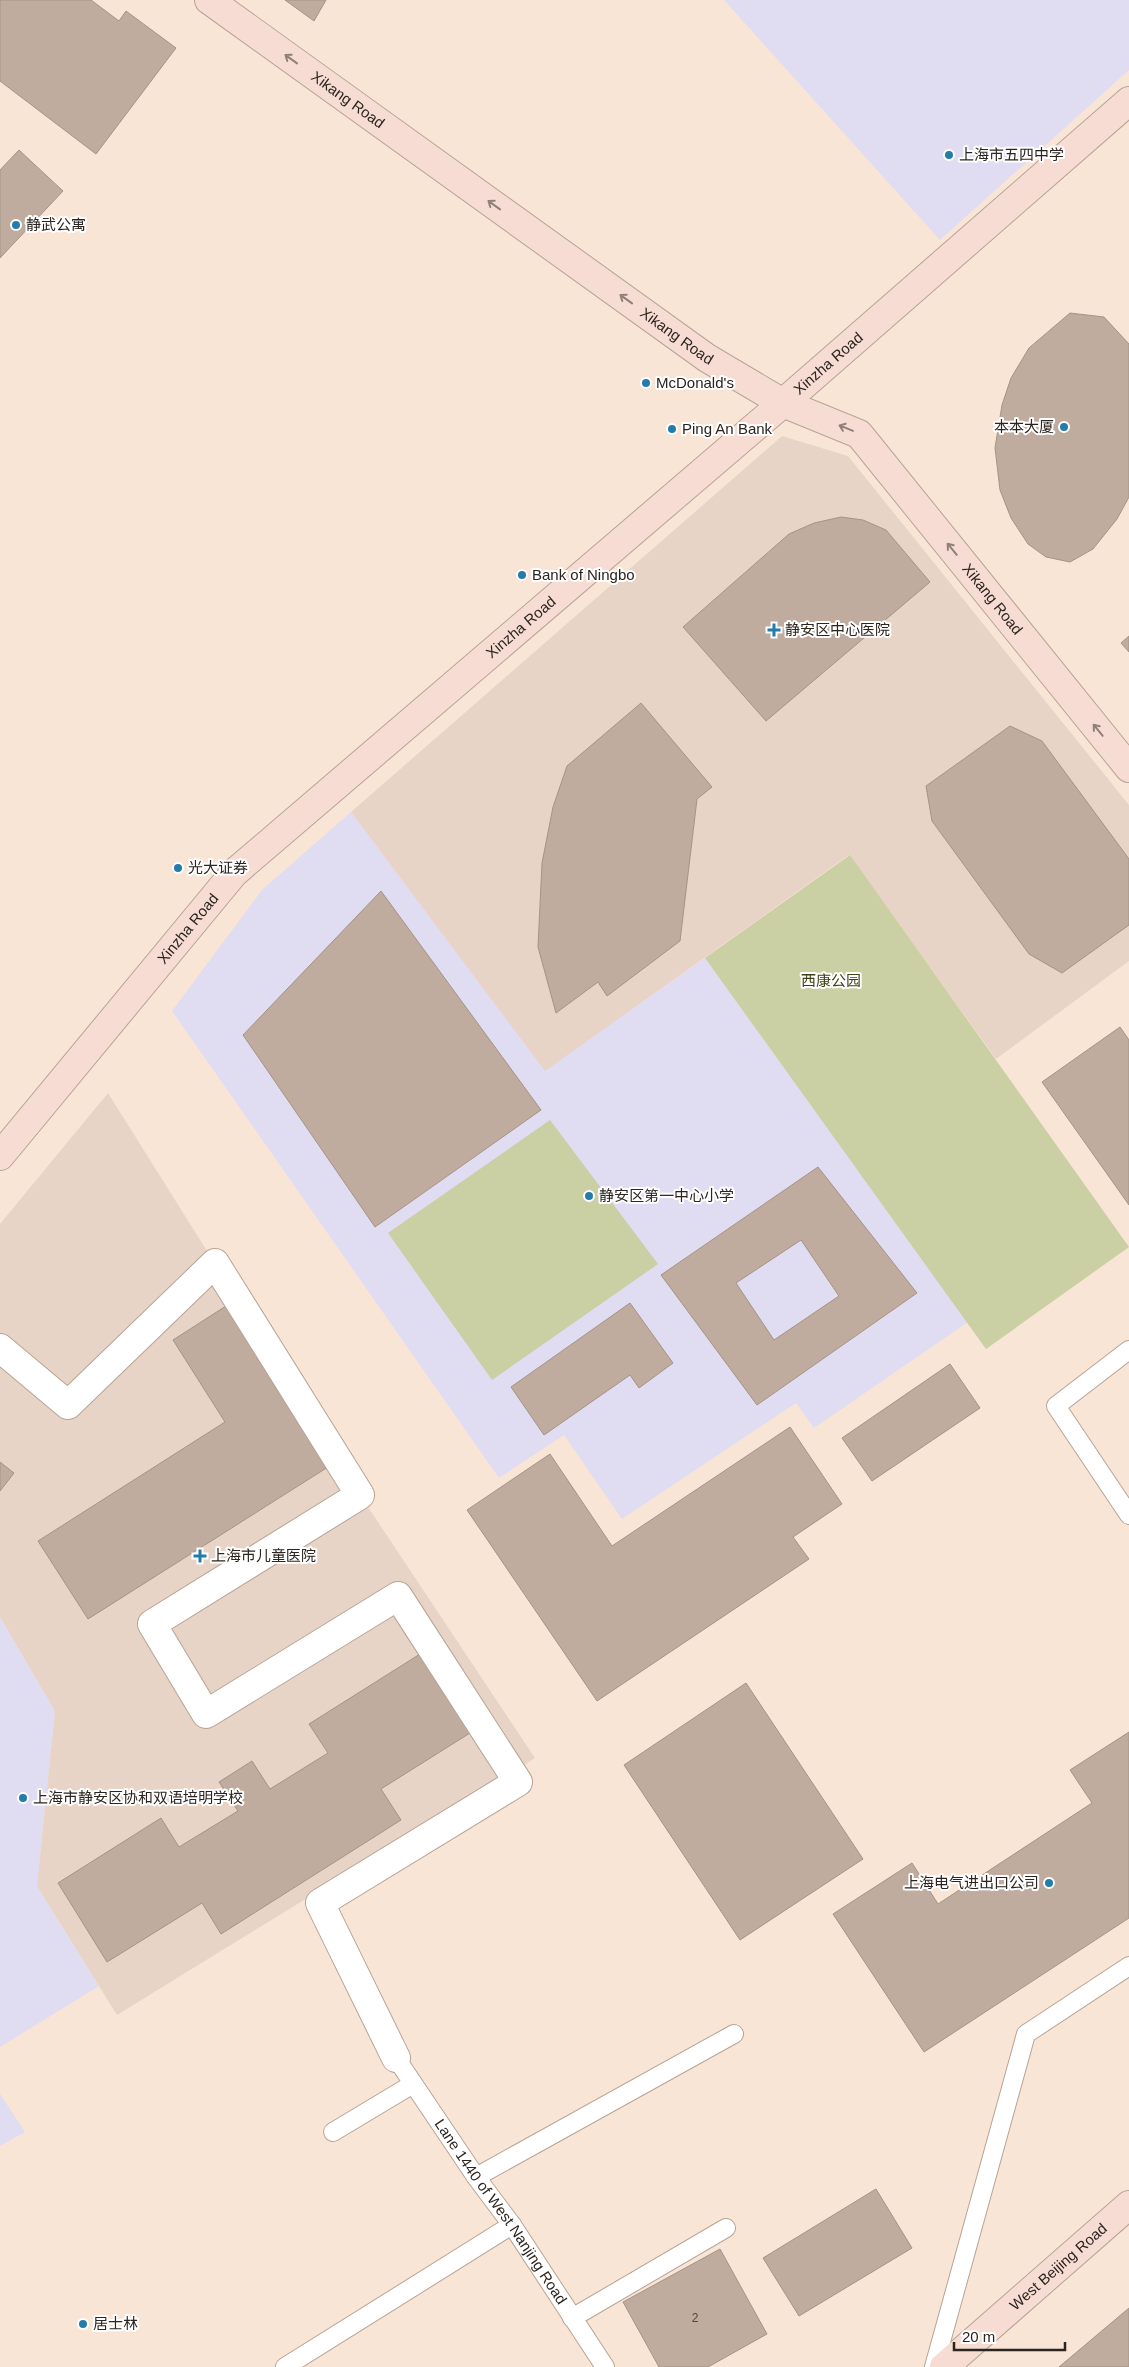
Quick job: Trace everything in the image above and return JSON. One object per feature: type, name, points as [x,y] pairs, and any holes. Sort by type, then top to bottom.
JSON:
[{"type":"main road","name":"Xikang Road","points":[[209,0],[707,358],[783,403],[859,434],[1129,768]]},
{"type":"main road","name":"Xinzha Road","points":[[0,1156],[234,873],[783,403],[1129,102]]},
{"type":"main road","name":"West Beijing Road","points":[[944,2367],[1129,2205]]},
{"type":"street","points":[[0,1348],[68,1405],[215,1263],[360,1494],[152,1624],[206,1714],[398,1596],[518,1782],[320,1903],[396,2058]]},
{"type":"lane","points":[[1129,1350],[1056,1406],[1129,1515]]},
{"type":"lane","points":[[934,2367],[1026,2034],[1129,1966]]},
{"type":"lane","points":[[476,2177],[734,2034]]},
{"type":"lane","name":"Lane 1440 of West Nanjing Road","points":[[396,2058],[476,2177],[512,2225],[605,2367]]},
{"type":"lane","points":[[333,2132],[413,2084]]},
{"type":"lane","points":[[285,2367],[512,2225]]},
{"type":"lane","points":[[572,2318],[726,2228]]},
{"type":"shaded area","name":"上海市五四中学","points":[[724,0],[1129,0],[1129,70],[940,240]]},
{"type":"shaded area","name":"静安区中心医院","points":[[782,436],[848,456],[1129,805],[1129,961],[996,1059],[849,855],[545,1071],[351,812]]},
{"type":"shaded area","name":"静安区第一中心小学","points":[[351,812],[545,1070],[705,958],[968,1322],[814,1428],[796,1403],[622,1519],[564,1435],[499,1478],[172,1011],[262,890]]},
{"type":"shaded area","name":"上海市儿童医院","points":[[108,1093],[360,1495],[535,1758],[117,2015],[37,1886],[55,1711],[0,1617],[0,1224]]},
{"type":"shaded area","name":"上海市静安区协和双语培明学校","points":[[0,1617],[55,1711],[37,1886],[99,1986],[0,2047]]},
{"type":"shaded area","points":[[0,2094],[25,2132],[0,2146]]},
{"type":"green space","name":"西康公园","points":[[850,855],[1129,1247],[986,1349],[705,958]]},
{"type":"green space","points":[[550,1120],[658,1264],[492,1380],[388,1233]]},
{"type":"building","points":[[0,0],[91,0],[119,21],[126,11],[176,48],[96,154],[0,81]]},
{"type":"building","points":[[285,0],[326,0],[314,21]]},
{"type":"building","name":"静武公寓","points":[[19,150],[63,191],[0,258],[0,170]]},
{"type":"building","name":"本本大厦","points":[[1070,313],[1104,317],[1129,344],[1129,497],[1117,519],[1093,549],[1070,562],[1046,557],[1028,544],[1011,518],[1000,490],[995,448],[1002,405],[1011,378],[1029,348]]},
{"type":"building","points":[[841,517],[863,520],[886,530],[930,582],[766,721],[683,627],[789,534],[814,523]]},
{"type":"building","points":[[1129,636],[1129,652],[1121,643]]},
{"type":"building","points":[[641,703],[712,787],[697,799],[680,941],[607,996],[598,982],[556,1013],[538,947],[542,863],[553,807],[567,766]]},
{"type":"building","points":[[1010,726],[1042,741],[1129,859],[1129,925],[1062,973],[1029,954],[932,821],[926,786]]},
{"type":"building","points":[[381,891],[541,1110],[375,1227],[243,1035]]},
{"type":"building","points":[[1120,1027],[1129,1040],[1129,1205],[1042,1082]]},
{"type":"building","points":[[818,1167],[917,1293],[757,1405],[661,1275]],"holes":[[[801,1240],[839,1296],[774,1340],[736,1283]]]},
{"type":"building","points":[[630,1303],[673,1363],[639,1388],[630,1375],[544,1435],[511,1387]]},
{"type":"building","points":[[226,1306],[328,1467],[88,1619],[38,1541],[225,1422],[173,1340]]},
{"type":"building","points":[[950,1364],[980,1408],[872,1481],[842,1438]]},
{"type":"building","points":[[790,1427],[842,1504],[793,1537],[809,1559],[597,1701],[467,1510],[550,1454],[612,1546]]},
{"type":"building","points":[[0,1462],[14,1473],[0,1491]]},
{"type":"building","points":[[420,1654],[470,1733],[381,1789],[401,1820],[221,1934],[202,1903],[107,1962],[58,1883],[161,1818],[179,1847],[238,1811],[219,1782],[252,1761],[270,1789],[328,1753],[309,1724]]},
{"type":"building","points":[[746,1683],[863,1859],[740,1940],[624,1765]]},
{"type":"building","name":"上海电气进出口公司","points":[[1129,1732],[1129,1918],[924,2052],[833,1914],[912,1863],[938,1904],[1092,1803],[1070,1770]]},
{"type":"building","points":[[876,2189],[912,2248],[799,2316],[763,2258]]},
{"type":"building","points":[[720,2249],[767,2334],[708,2367],[659,2367],[623,2302]]},
{"type":"building","points":[[1129,2308],[1129,2367],[1059,2367]]},
{"type":"place","name":"上海市五四中学","points":[[949,155]]},
{"type":"place","name":"静武公寓","points":[[16,225]]},
{"type":"place","name":"McDonald's","points":[[646,383]]},
{"type":"place","name":"本本大厦","points":[[1064,427]]},
{"type":"place","name":"Ping An Bank","points":[[672,429]]},
{"type":"place","name":"Bank of Ningbo","points":[[522,575]]},
{"type":"place","name":"静安区中心医院","points":[[774,630]]},
{"type":"place","name":"光大证券","points":[[178,868]]},
{"type":"place","name":"静安区第一中心小学","points":[[589,1196]]},
{"type":"place","name":"上海市儿童医院","points":[[200,1556]]},
{"type":"place","name":"上海市静安区协和双语培明学校","points":[[23,1798]]},
{"type":"place","name":"上海电气进出口公司","points":[[1049,1883]]},
{"type":"place","name":"居士林","points":[[83,2324]]}]
